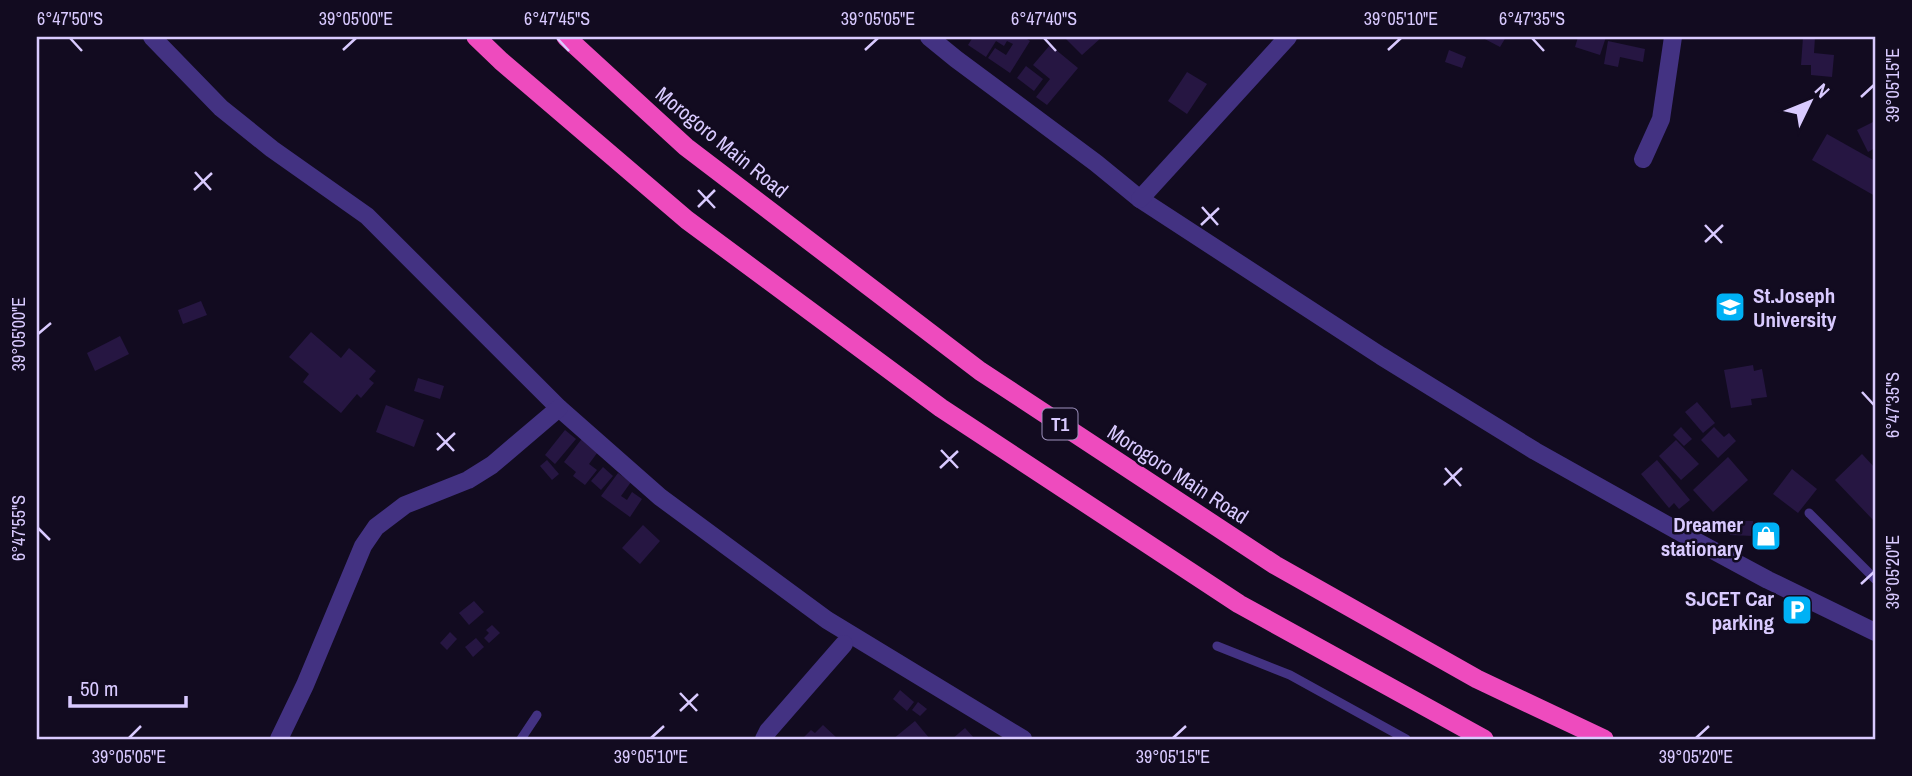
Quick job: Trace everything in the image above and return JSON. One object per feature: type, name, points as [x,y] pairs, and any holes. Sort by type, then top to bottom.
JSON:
[{"type":"highway","name":"T1","points":[[476,37],[500,61],[687,219],[941,408],[1239,604],[1484,739]]},
{"type":"highway","name":"Morogoro Main Road","points":[[566,37],[686,146],[980,372],[1275,565],[1476,679],[1604,739]]},
{"type":"street","points":[[152,37],[221,108],[272,149],[367,216],[559,408],[660,497],[827,620],[1023,739]]},
{"type":"street","points":[[929,37],[1140,199],[1279,291],[1535,451],[1768,580],[1875,632]]},
{"type":"street","points":[[1140,199],[1288,37]]},
{"type":"street","points":[[1643,159],[1661,119],[1673,37]]},
{"type":"street","points":[[279,739],[305,685],[363,546],[376,527],[405,505],[468,480],[492,466],[559,408]]},
{"type":"street","points":[[764,739],[844,644]]},
{"type":"lane","points":[[1810,513],[1875,579]]},
{"type":"lane","points":[[1217,646],[1290,675],[1406,739]]},
{"type":"lane","points":[[521,739],[537,715]]},
{"type":"building","points":[[973,37],[1024,37],[1030,41],[1010,73],[988,58],[995,48],[1006,55],[1013,44],[1007,41],[1004,46],[996,41],[986,57],[968,45]]},
{"type":"building","points":[[1064,37],[1102,37],[1082,55]]},
{"type":"building","points":[[1481,37],[1506,37],[1500,47]]},
{"type":"building","points":[[1578,37],[1606,37],[1600,55],[1575,47]]},
{"type":"building","points":[[1803,37],[1815,37],[1814,53],[1834,55],[1832,77],[1811,75],[1811,65],[1801,65]]},
{"type":"building","points":[[1608,41],[1645,49],[1643,62],[1620,57],[1618,67],[1604,64]]},
{"type":"building","points":[[1050,45],[1078,68],[1047,105],[1036,97],[1050,79],[1033,65]]},
{"type":"building","points":[[1449,50],[1466,57],[1462,68],[1445,62]]},
{"type":"building","points":[[1026,66],[1043,79],[1034,91],[1017,78]]},
{"type":"building","points":[[1187,72],[1207,84],[1187,114],[1168,101]]},
{"type":"building","points":[[1875,121],[1875,148],[1868,152],[1857,130]]},
{"type":"building","points":[[1827,134],[1875,161],[1875,196],[1812,160]]},
{"type":"building","points":[[201,301],[207,315],[183,324],[178,310]]},
{"type":"building","points":[[311,332],[341,358],[349,348],[376,371],[369,379],[374,383],[361,398],[357,394],[341,413],[303,382],[309,374],[289,357]]},
{"type":"building","points":[[120,336],[129,354],[95,371],[87,353]]},
{"type":"building","points":[[1753,365],[1754,371],[1762,369],[1767,397],[1751,399],[1752,405],[1731,408],[1724,370]]},
{"type":"building","points":[[418,378],[444,386],[440,399],[414,391]]},
{"type":"building","points":[[1697,402],[1715,423],[1703,433],[1685,412]]},
{"type":"building","points":[[386,405],[424,420],[414,447],[376,432]]},
{"type":"building","points":[[1681,427],[1692,439],[1684,446],[1673,435]]},
{"type":"building","points":[[1714,427],[1724,437],[1729,433],[1736,441],[1718,458],[1701,440]]},
{"type":"building","points":[[565,430],[576,439],[555,464],[545,455]]},
{"type":"building","points":[[584,436],[600,449],[589,464],[597,470],[585,485],[573,476],[576,472],[564,462]]},
{"type":"building","points":[[1676,440],[1699,464],[1681,480],[1659,456]]},
{"type":"building","points":[[1862,454],[1875,468],[1875,522],[1835,480]]},
{"type":"building","points":[[1728,457],[1748,480],[1713,512],[1693,490]]},
{"type":"building","points":[[547,460],[559,474],[552,480],[540,466]]},
{"type":"building","points":[[1657,460],[1690,500],[1679,509],[1674,503],[1669,508],[1641,474]]},
{"type":"building","points":[[603,467],[613,476],[601,490],[591,481]]},
{"type":"building","points":[[1792,469],[1817,489],[1798,513],[1773,494]]},
{"type":"building","points":[[618,473],[631,482],[621,496],[627,500],[632,492],[642,499],[630,517],[601,496]]},
{"type":"building","points":[[1731,521],[1753,521],[1753,536],[1730,535]]},
{"type":"building","points":[[643,525],[660,541],[640,564],[622,548]]},
{"type":"building","points":[[474,601],[484,612],[469,625],[459,613]]},
{"type":"building","points":[[492,625],[500,633],[489,643],[484,638],[489,633],[486,630]]},
{"type":"building","points":[[450,632],[457,639],[447,650],[440,643]]},
{"type":"building","points":[[476,638],[484,647],[473,657],[465,647]]},
{"type":"building","points":[[900,690],[914,702],[907,711],[893,699]]},
{"type":"building","points":[[918,702],[927,709],[920,716],[912,710]]},
{"type":"building","points":[[915,721],[930,739],[893,739]]},
{"type":"building","points":[[823,725],[838,739],[802,739],[811,730],[815,733]]},
{"type":"building","points":[[965,728],[975,739],[952,739]]},
{"type":"place","name":"St.Joseph University","points":[[1730,307]]},
{"type":"place","name":"Dreamer stationary","points":[[1766,536]]},
{"type":"place","name":"SJCET Car parking","points":[[1797,610]]}]
